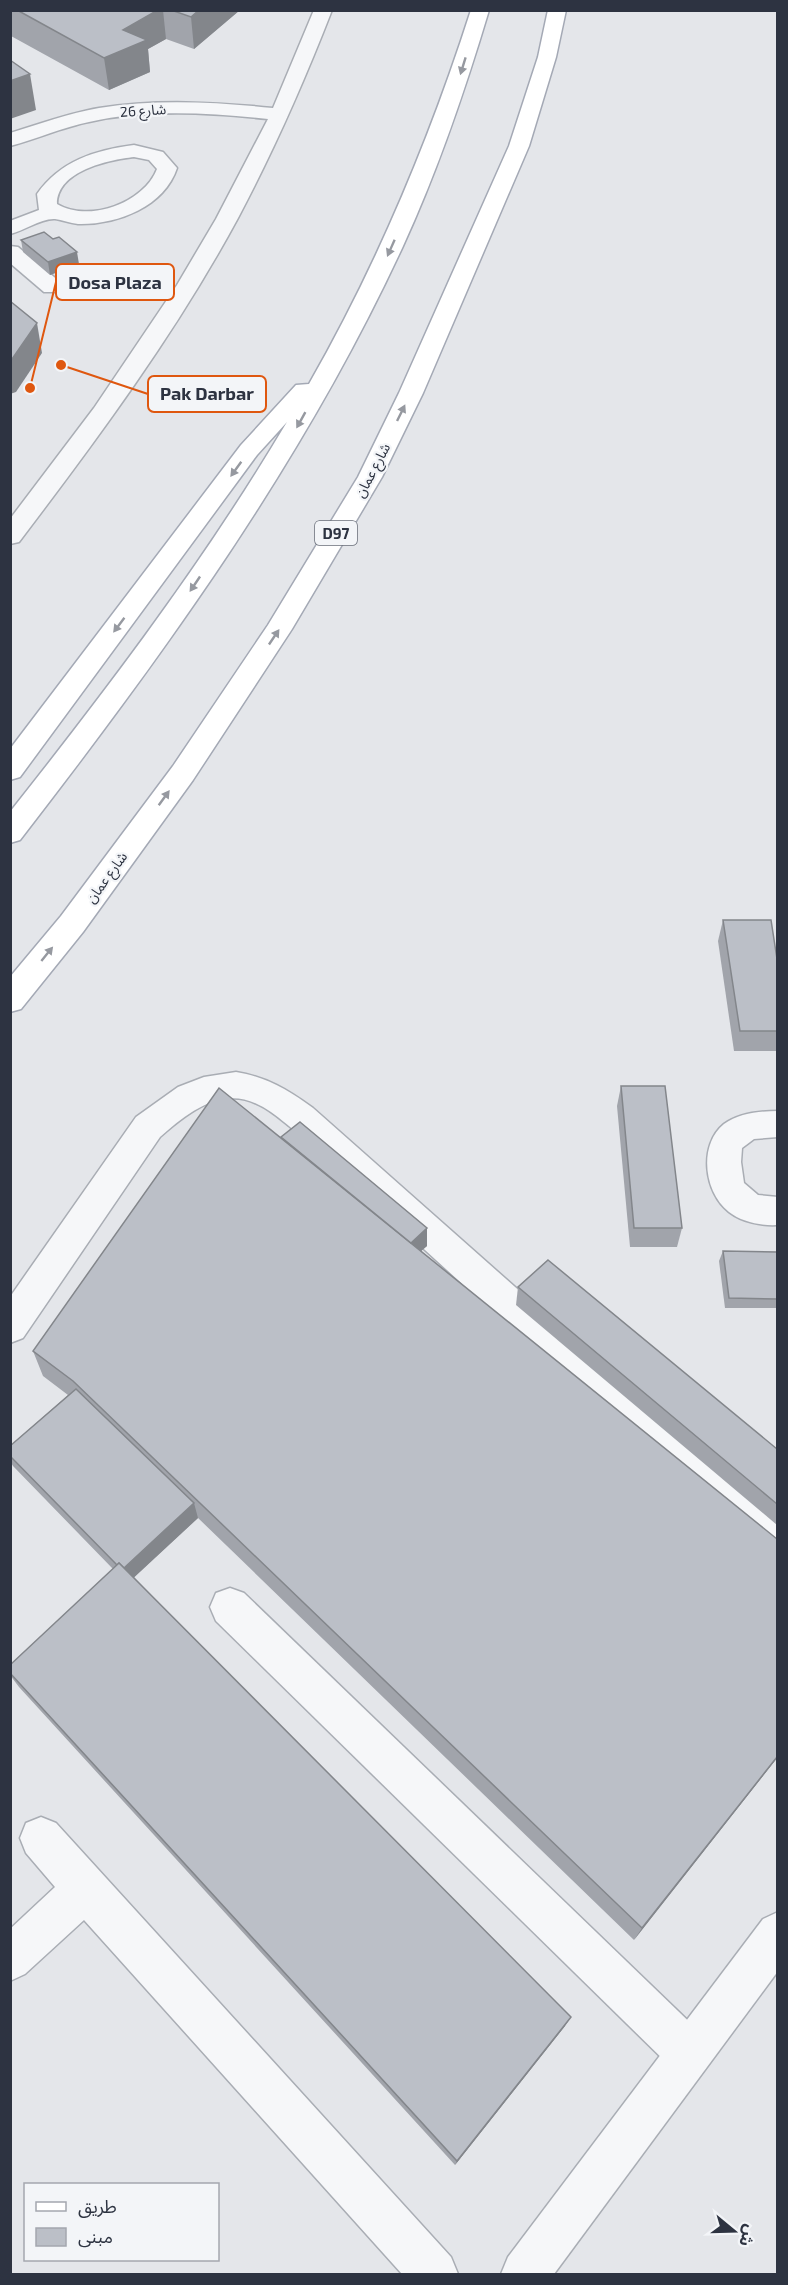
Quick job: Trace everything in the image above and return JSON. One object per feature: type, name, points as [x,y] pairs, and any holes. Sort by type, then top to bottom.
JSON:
[{"type":"main road","points":[[10,833],[95,724],[183,603],[261,485],[332,364],[378,278],[411,203],[454,93],[480,10]]},
{"type":"main road","name":"شارع عمان","points":[[10,1000],[72,924],[183,773],[279,629],[370,477],[416,382],[519,146],[548,57],[557,10]]},
{"type":"main road","points":[[10,770],[249,450],[294,399],[332,364]]},
{"type":"street","points":[[10,536],[63,470],[151,347],[191,283],[229,215],[302,68],[323,10]]},
{"type":"street","name":"شارع 26","points":[[10,140],[69,121],[129,110],[205,107],[279,114]]},
{"type":"street","points":[[10,228],[52,212],[88,217],[129,208],[158,190],[166,179],[167,168],[156,156],[134,151],[92,160],[68,171],[52,186],[45,202],[52,212]]},
{"type":"street","points":[[10,252],[52,287]]},
{"type":"street","points":[[10,1327],[148,1127],[174,1103],[204,1089],[235,1086],[269,1095],[301,1117],[777,1546]]},
{"type":"street","points":[[777,1124],[756,1125],[732,1136],[725,1148],[724,1166],[730,1194],[739,1202],[762,1212],[777,1211]]},
{"type":"street","points":[[230,1607],[689,2053]]},
{"type":"street","points":[[41,1838],[434,2274]]},
{"type":"street","points":[[10,1959],[85,1889]]},
{"type":"street","points":[[525,2274],[777,1935]]},
{"type":"building","points":[[17,10],[158,10],[123,30],[147,40],[104,58]]},
{"type":"building","points":[[171,10],[199,10],[191,17]]},
{"type":"building","points":[[10,60],[30,74],[10,81]]},
{"type":"building","points":[[44,232],[53,239],[59,237],[77,252],[48,262],[21,240]]},
{"type":"building","points":[[10,301],[37,323],[10,362]]},
{"type":"building","points":[[723,920],[771,920],[777,959],[777,1031],[740,1031]]},
{"type":"building","points":[[621,1086],[665,1086],[682,1228],[634,1228]]},
{"type":"building","points":[[219,1088],[777,1539],[777,1757],[642,1928],[73,1381],[33,1351]]},
{"type":"building","points":[[300,1122],[427,1228],[411,1243],[281,1137]]},
{"type":"building","points":[[723,1251],[777,1252],[777,1299],[729,1298]]},
{"type":"building","points":[[548,1260],[777,1449],[777,1504],[518,1287]]},
{"type":"building","points":[[76,1389],[194,1503],[124,1568],[119,1563],[117,1565],[10,1456],[10,1446]]},
{"type":"building","points":[[119,1563],[571,2017],[457,2161],[10,1673],[10,1665]]},
{"type":"place","name":"Pak Darbar","points":[[61,365]]},
{"type":"place","name":"Dosa Plaza","points":[[30,388]]}]
